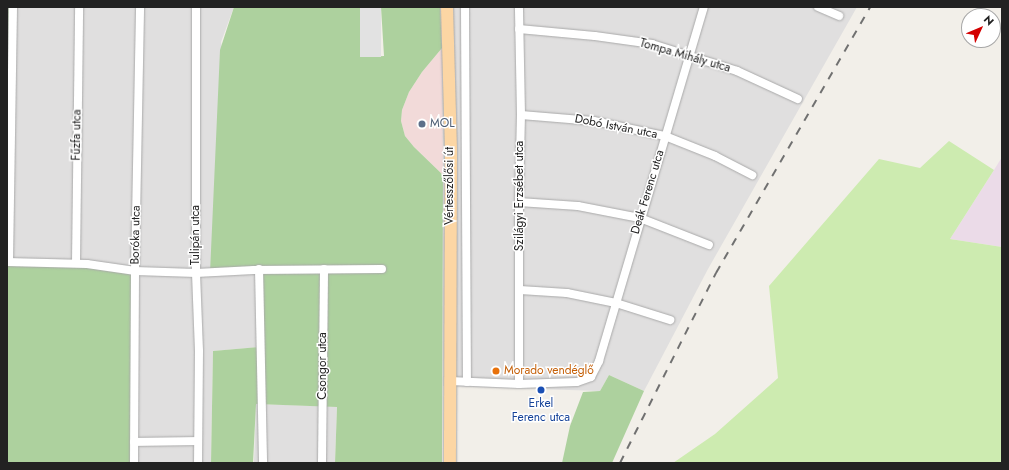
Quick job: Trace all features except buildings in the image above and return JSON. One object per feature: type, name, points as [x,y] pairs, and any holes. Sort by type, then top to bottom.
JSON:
[{"type":"main road","name":"Vértesszőlősi út","points":[[447,7],[450,154],[450,463]]},
{"type":"street","points":[[12,7],[8,262],[76,263],[106,265],[135,271],[196,273],[259,270],[382,269]]},
{"type":"street","name":"Fűzfa utca","points":[[76,263],[79,7]]},
{"type":"street","name":"Boróka utca","points":[[134,463],[135,271],[140,7]]},
{"type":"street","name":"Tulipán utca","points":[[196,7],[196,273],[199,351],[198,463]]},
{"type":"street","name":"Vértesszőlősi út","points":[[465,7],[466,382]]},
{"type":"street","name":"Szilágyi Erzsébet utca","points":[[519,7],[521,115],[519,202],[519,384]]},
{"type":"street","name":"Deák Ferenc utca","points":[[519,384],[577,382],[591,377],[599,361],[640,218],[704,7]]},
{"type":"street","points":[[818,7],[839,16]]},
{"type":"street","name":"Tompa Mihály utca","points":[[519,30],[596,36],[652,44],[737,71],[798,99]]},
{"type":"street","name":"Dobó István utca","points":[[521,115],[594,121],[665,136],[715,156],[752,175]]},
{"type":"street","points":[[519,202],[578,206],[640,218],[708,245]]},
{"type":"street","name":"Csongor utca","points":[[322,463],[324,269]]},
{"type":"street","points":[[259,270],[263,463]]},
{"type":"street","points":[[520,290],[567,293],[616,303],[670,320]]},
{"type":"street","points":[[450,293],[466,292]]},
{"type":"street","points":[[450,381],[519,384]]},
{"type":"street","points":[[134,442],[198,441]]},
{"type":"shaded area","points":[[11,7],[234,7],[221,42],[263,273],[260,347],[213,351],[211,463],[133,463],[9,262]]},
{"type":"shaded area","points":[[360,7],[381,7],[381,57],[360,57]]},
{"type":"shaded area","points":[[440,7],[857,7],[708,269],[644,391],[609,375],[600,391],[443,386],[443,175]]},
{"type":"shaded area","points":[[442,48],[443,175],[414,147],[405,136],[401,121],[402,110],[409,92],[422,72]]},
{"type":"shaded area","points":[[1002,157],[1002,247],[950,239],[994,170]]},
{"type":"shaded area","points":[[256,404],[337,407],[335,463],[254,463]]},
{"type":"green space","points":[[7,7],[11,7],[9,262],[135,271],[133,463],[7,463]]},
{"type":"green space","points":[[234,7],[360,7],[362,57],[384,56],[381,7],[440,7],[442,48],[422,72],[409,92],[402,110],[401,121],[405,136],[414,147],[443,175],[442,463],[335,463],[337,407],[256,404],[253,463],[211,463],[213,351],[260,347],[263,273],[210,273],[220,50]]},
{"type":"green space","points":[[949,141],[994,170],[950,239],[1002,247],[1002,463],[673,463],[715,434],[778,378],[769,286],[879,159],[920,168]]},
{"type":"green space","points":[[609,375],[644,391],[612,463],[562,463],[570,426],[583,392],[600,391]]},
{"type":"railway","points":[[620,463],[716,273],[870,7]]},
{"type":"place","name":"MOL","points":[[422,124]]},
{"type":"place","name":"Morado vendéglő","points":[[496,371]]},
{"type":"place","name":"Erkel Ferenc utca","points":[[541,390]]}]
